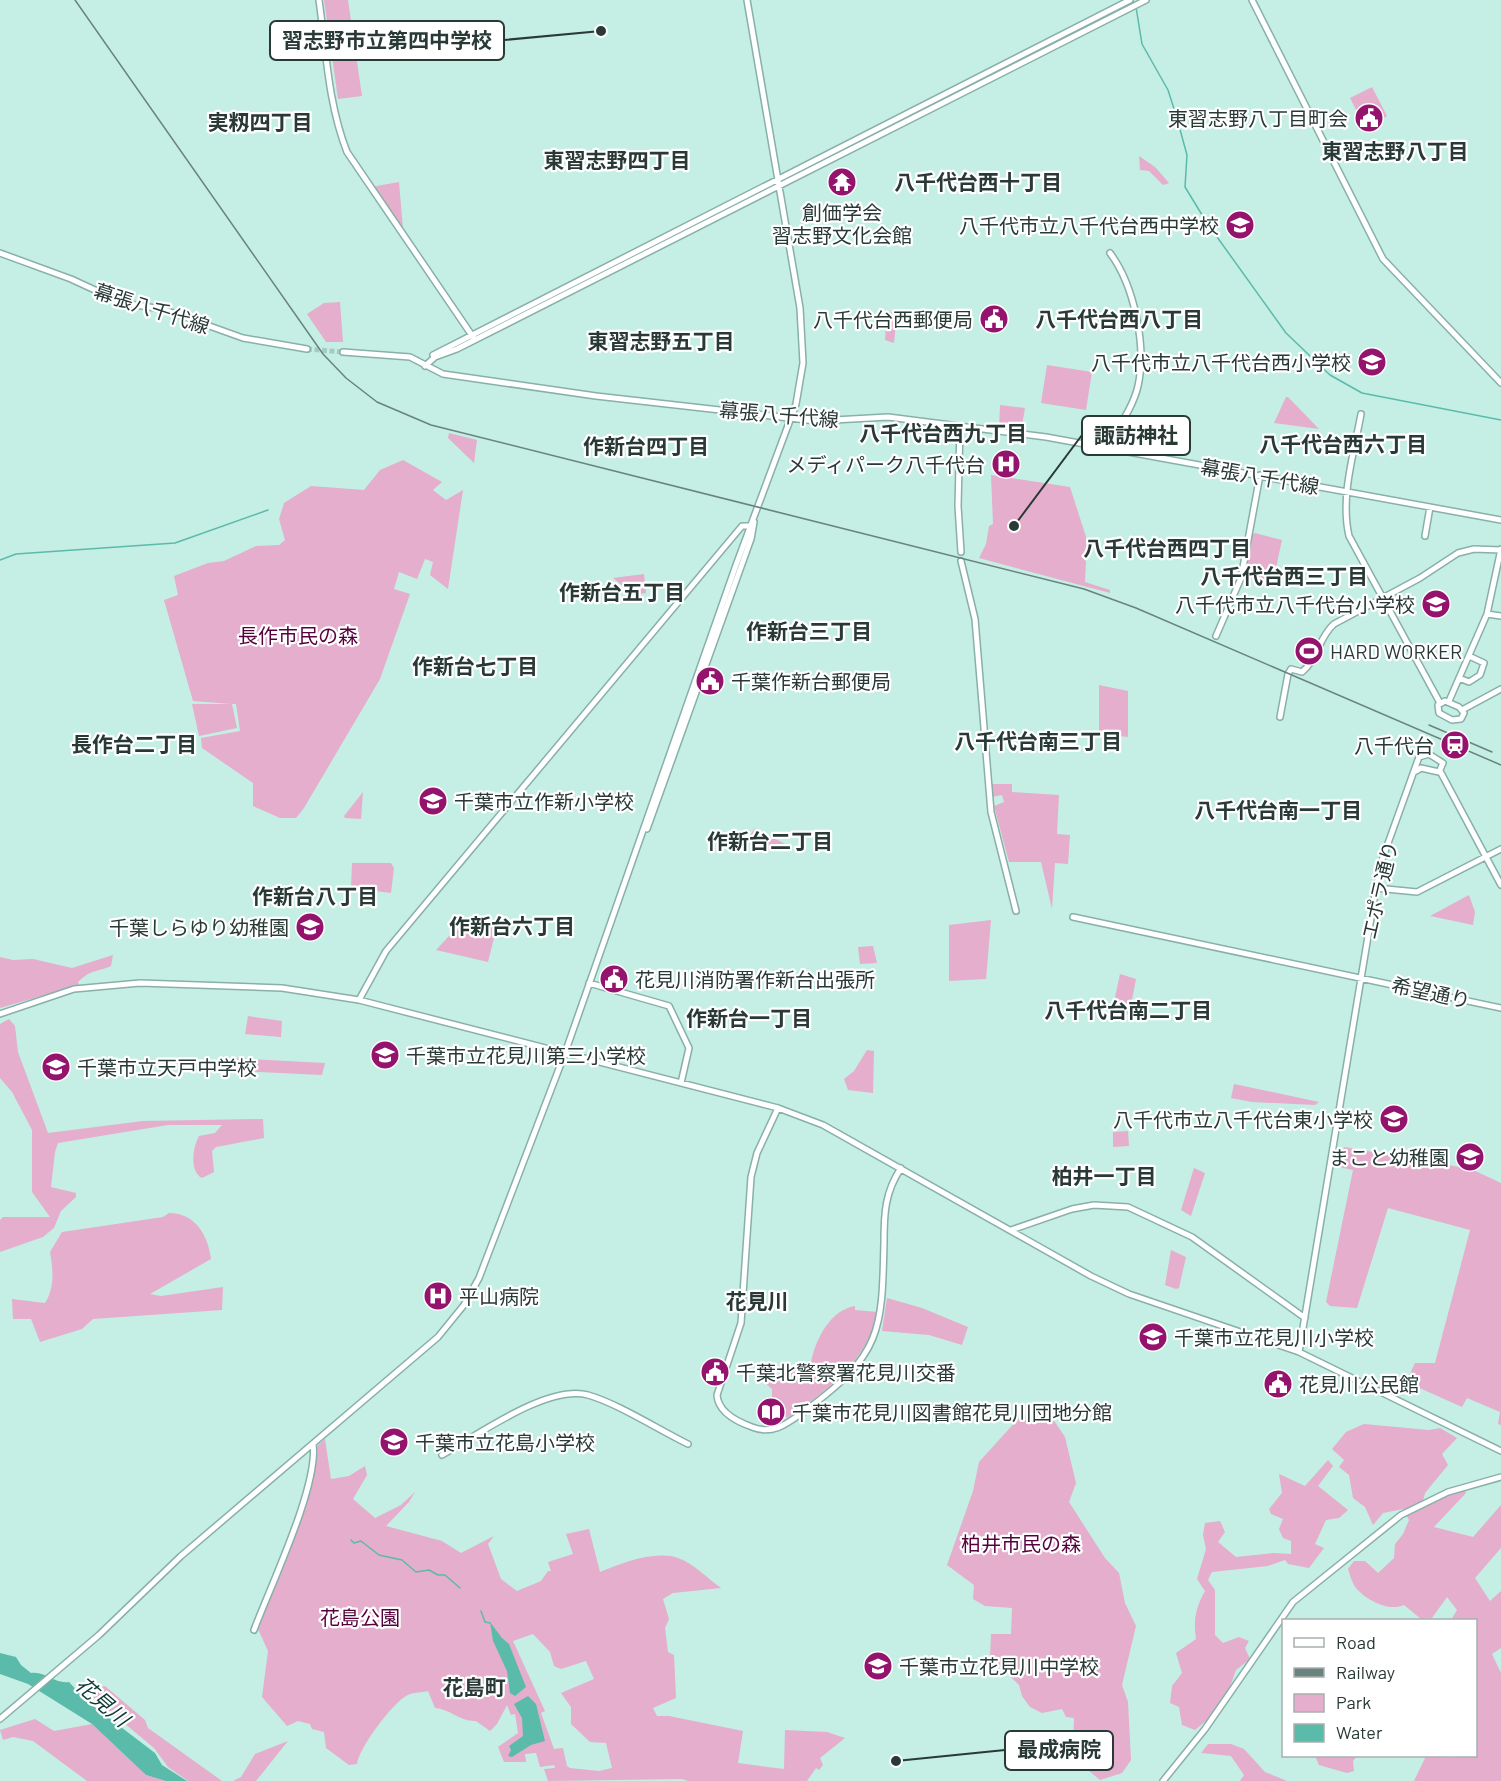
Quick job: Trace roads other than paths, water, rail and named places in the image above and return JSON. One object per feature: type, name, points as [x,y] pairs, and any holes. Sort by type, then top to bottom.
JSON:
[{"type":"street","points":[[319,0],[335,111],[347,152],[473,338]]},
{"type":"street","points":[[0,1719],[67,1664],[181,1556],[429,1344],[464,1305],[483,1270],[565,1053],[791,418],[801,382],[802,325],[747,0]]},
{"type":"street","points":[[778,183],[1130,0]]},
{"type":"street","points":[[425,366],[436,353],[473,338],[1146,0]]},
{"type":"street","points":[[1252,0],[1383,259],[1501,383]]},
{"type":"street","points":[[1106,448],[1135,395],[1139,378],[1136,311],[1110,252]]},
{"type":"street","name":"幕張八千代線","points":[[0,254],[63,276],[123,303],[162,309],[243,338],[307,349]]},
{"type":"street","name":"幕張八千代線","points":[[343,352],[410,357],[436,372],[453,376],[791,418],[827,422],[888,417],[960,426],[1106,448],[1501,520]]},
{"type":"street","points":[[1362,414],[1347,492],[1345,521],[1349,536],[1440,703],[1439,713],[1452,720],[1461,719],[1462,710]]},
{"type":"street","points":[[960,426],[958,506],[961,552]]},
{"type":"street","points":[[1216,636],[1241,578],[1260,476]]},
{"type":"street","points":[[1425,536],[1430,507]]},
{"type":"street","points":[[359,1000],[386,951],[742,526],[752,524]]},
{"type":"street","points":[[1280,717],[1286,678],[1291,669],[1302,672],[1308,667],[1324,633],[1334,624],[1458,553],[1474,549],[1501,550],[1486,614],[1449,701]]},
{"type":"street","points":[[961,561],[975,619],[991,812],[1016,910]]},
{"type":"street","points":[[1486,614],[1501,616]]},
{"type":"street","points":[[1459,678],[1470,681],[1480,675],[1484,663],[1469,656]]},
{"type":"street","points":[[1462,710],[1501,689]]},
{"type":"street","points":[[1440,703],[1449,701],[1462,710]]},
{"type":"street","points":[[1428,769],[1419,757],[1426,754],[1440,759],[1443,764],[1440,771]]},
{"type":"street","name":"エポラ通り","points":[[1299,1352],[1376,888],[1382,860],[1416,771],[1419,757]]},
{"type":"street","points":[[1416,771],[1428,769],[1440,771]]},
{"type":"street","points":[[1440,771],[1500,884]]},
{"type":"street","points":[[1376,888],[1418,892],[1501,849]]},
{"type":"street","name":"希望通り","points":[[1073,917],[1501,1008]]},
{"type":"street","points":[[0,1014],[74,989],[140,982],[282,988],[359,1000],[778,1108],[823,1125],[1091,1276],[1130,1294],[1299,1352],[1501,1451]]},
{"type":"street","points":[[589,983],[662,1003],[670,1008],[689,1048],[681,1083]]},
{"type":"street","points":[[778,1108],[760,1146],[751,1177],[747,1202],[745,1297],[741,1323],[717,1395],[721,1407],[739,1421],[759,1430],[782,1427],[829,1392],[863,1357],[877,1332],[880,1318],[886,1199],[901,1168]]},
{"type":"street","points":[[1011,1230],[1072,1209],[1094,1205],[1128,1207],[1192,1238],[1305,1318]]},
{"type":"street","points":[[442,1455],[544,1399],[569,1393],[594,1397],[688,1444]]},
{"type":"street","points":[[254,1630],[310,1478],[315,1457],[313,1444]]},
{"type":"street","points":[[1163,1781],[1205,1729],[1293,1602],[1401,1515],[1448,1492],[1501,1477]]},
{"type":"water","points":[[490,1622],[509,1644],[526,1687],[515,1696],[510,1693],[507,1671],[493,1641]]},
{"type":"water","points":[[0,1653],[16,1657],[21,1665],[31,1673],[69,1682],[88,1702],[155,1753],[162,1765],[187,1781],[166,1781],[146,1775],[92,1724],[28,1684],[0,1674]]},
{"type":"water","points":[[528,1696],[536,1704],[545,1741],[531,1745],[512,1757],[508,1756],[511,1750],[509,1746],[523,1736],[522,1718],[514,1704]]},
{"type":"waterway","points":[[1136,7],[1142,44],[1168,90],[1187,155],[1185,187],[1207,223],[1286,333],[1330,375],[1362,393],[1501,420]]},
{"type":"waterway","points":[[0,560],[16,554],[175,543],[268,510]]},
{"type":"waterway","points":[[351,1540],[354,1543],[361,1541],[379,1555],[402,1560],[416,1572],[429,1570],[438,1575],[445,1575],[460,1588]]},
{"type":"waterway","points":[[481,1611],[485,1622],[490,1623]]},
{"type":"tunnel","points":[[307,349],[343,352]]},
{"type":"railway","points":[[75,0],[323,354],[346,378],[377,402],[431,425],[1084,589],[1136,608],[1501,765]]},
{"type":"railway","points":[[1429,725],[1492,752]]},
{"type":"place","name":"習志野市立第四中学校","points":[[601,31]]},
{"type":"place","name":"東習志野八丁目町会","points":[[1369,118]]},
{"type":"place","name":"創価学会 習志野文化会館","points":[[842,182]]},
{"type":"place","name":"八千代市立八千代台西中学校","points":[[1240,225]]},
{"type":"place","name":"八千代台西郵便局","points":[[994,319]]},
{"type":"place","name":"八千代市立八千代台西小学校","points":[[1372,362]]},
{"type":"place","name":"メディパーク八千代台","points":[[1006,464]]},
{"type":"place","name":"諏訪神社","points":[[1014,526]]},
{"type":"place","name":"八千代市立八千代台小学校","points":[[1436,604]]},
{"type":"place","name":"HARD WORKER","points":[[1309,651]]},
{"type":"place","name":"千葉作新台郵便局","points":[[710,681]]},
{"type":"place","name":"八千代台","points":[[1455,745]]},
{"type":"place","name":"千葉市立作新小学校","points":[[433,801]]},
{"type":"place","name":"千葉しらゆり幼稚園","points":[[310,927]]},
{"type":"place","name":"花見川消防署作新台出張所","points":[[614,979]]},
{"type":"place","name":"千葉市立花見川第三小学校","points":[[385,1055]]},
{"type":"place","name":"千葉市立天戸中学校","points":[[56,1067]]},
{"type":"place","name":"八千代市立八千代台東小学校","points":[[1394,1119]]},
{"type":"place","name":"まこと幼稚園","points":[[1470,1157]]},
{"type":"place","name":"平山病院","points":[[438,1296]]},
{"type":"place","name":"千葉市立花見川小学校","points":[[1153,1337]]},
{"type":"place","name":"千葉北警察署花見川交番","points":[[715,1372]]},
{"type":"place","name":"花見川公民館","points":[[1278,1384]]},
{"type":"place","name":"千葉市花見川図書館花見川団地分館","points":[[771,1412]]},
{"type":"place","name":"千葉市立花島小学校","points":[[394,1442]]},
{"type":"place","name":"千葉市立花見川中学校","points":[[878,1666]]},
{"type":"place","name":"最成病院","points":[[896,1761]]},
{"type":"district","name":"実籾四丁目","points":[[260,121]]},
{"type":"district","name":"東習志野八丁目","points":[[1395,150]]},
{"type":"district","name":"東習志野四丁目","points":[[617,159]]},
{"type":"district","name":"八千代台西十丁目","points":[[978,181]]},
{"type":"district","name":"八千代台西八丁目","points":[[1119,318]]},
{"type":"district","name":"東習志野五丁目","points":[[661,340]]},
{"type":"district","name":"八千代台西九丁目","points":[[943,432]]},
{"type":"district","name":"八千代台西六丁目","points":[[1343,443]]},
{"type":"district","name":"作新台四丁目","points":[[646,445]]},
{"type":"district","name":"八千代台西四丁目","points":[[1167,547]]},
{"type":"district","name":"八千代台西三丁目","points":[[1284,575]]},
{"type":"district","name":"作新台五丁目","points":[[622,591]]},
{"type":"district","name":"作新台三丁目","points":[[809,630]]},
{"type":"district","name":"作新台七丁目","points":[[475,665]]},
{"type":"district","name":"八千代台南三丁目","points":[[1038,740]]},
{"type":"district","name":"長作台二丁目","points":[[134,743]]},
{"type":"district","name":"八千代台南一丁目","points":[[1278,809]]},
{"type":"district","name":"作新台二丁目","points":[[770,840]]},
{"type":"district","name":"作新台八丁目","points":[[315,895]]},
{"type":"district","name":"作新台六丁目","points":[[512,925]]},
{"type":"district","name":"八千代台南二丁目","points":[[1128,1009]]},
{"type":"district","name":"作新台一丁目","points":[[749,1017]]},
{"type":"district","name":"柏井一丁目","points":[[1104,1175]]},
{"type":"district","name":"花見川","points":[[757,1300]]},
{"type":"district","name":"花島町","points":[[474,1686]]},
{"type":"park label","name":"長作市民の森","points":[[298,635]]},
{"type":"park label","name":"柏井市民の森","points":[[1021,1543]]},
{"type":"park label","name":"花島公園","points":[[360,1617]]}]
